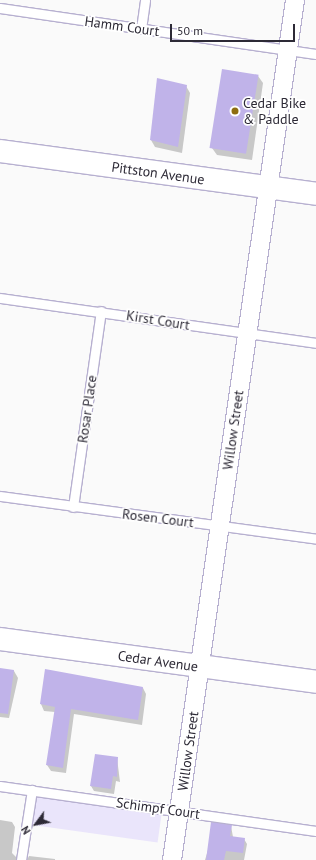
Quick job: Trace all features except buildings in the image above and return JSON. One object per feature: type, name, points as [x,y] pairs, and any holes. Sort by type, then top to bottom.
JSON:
[{"type":"main road","name":"Pittston Avenue","points":[[0,151],[316,194]]},
{"type":"main road","name":"Cedar Avenue","points":[[0,639],[316,682]]},
{"type":"street","name":"Willow Street","points":[[172,860],[295,0]]},
{"type":"lane","points":[[141,29],[145,0]]},
{"type":"lane","name":"Hamm Court","points":[[0,8],[316,54]]},
{"type":"lane","name":"Kirst Court","points":[[0,298],[101,311],[316,343]]},
{"type":"lane","name":"Rosar Place","points":[[73,507],[101,311]]},
{"type":"lane","name":"Rosen Court","points":[[0,496],[316,539]]},
{"type":"lane","name":"Schimpf Court","points":[[0,786],[316,831]]},
{"type":"lane","points":[[21,860],[32,790]]},
{"type":"shaded area","points":[[35,795],[162,813],[158,843],[31,825]]},
{"type":"place","name":"Cedar Bike & Paddle","points":[[235,111]]}]
